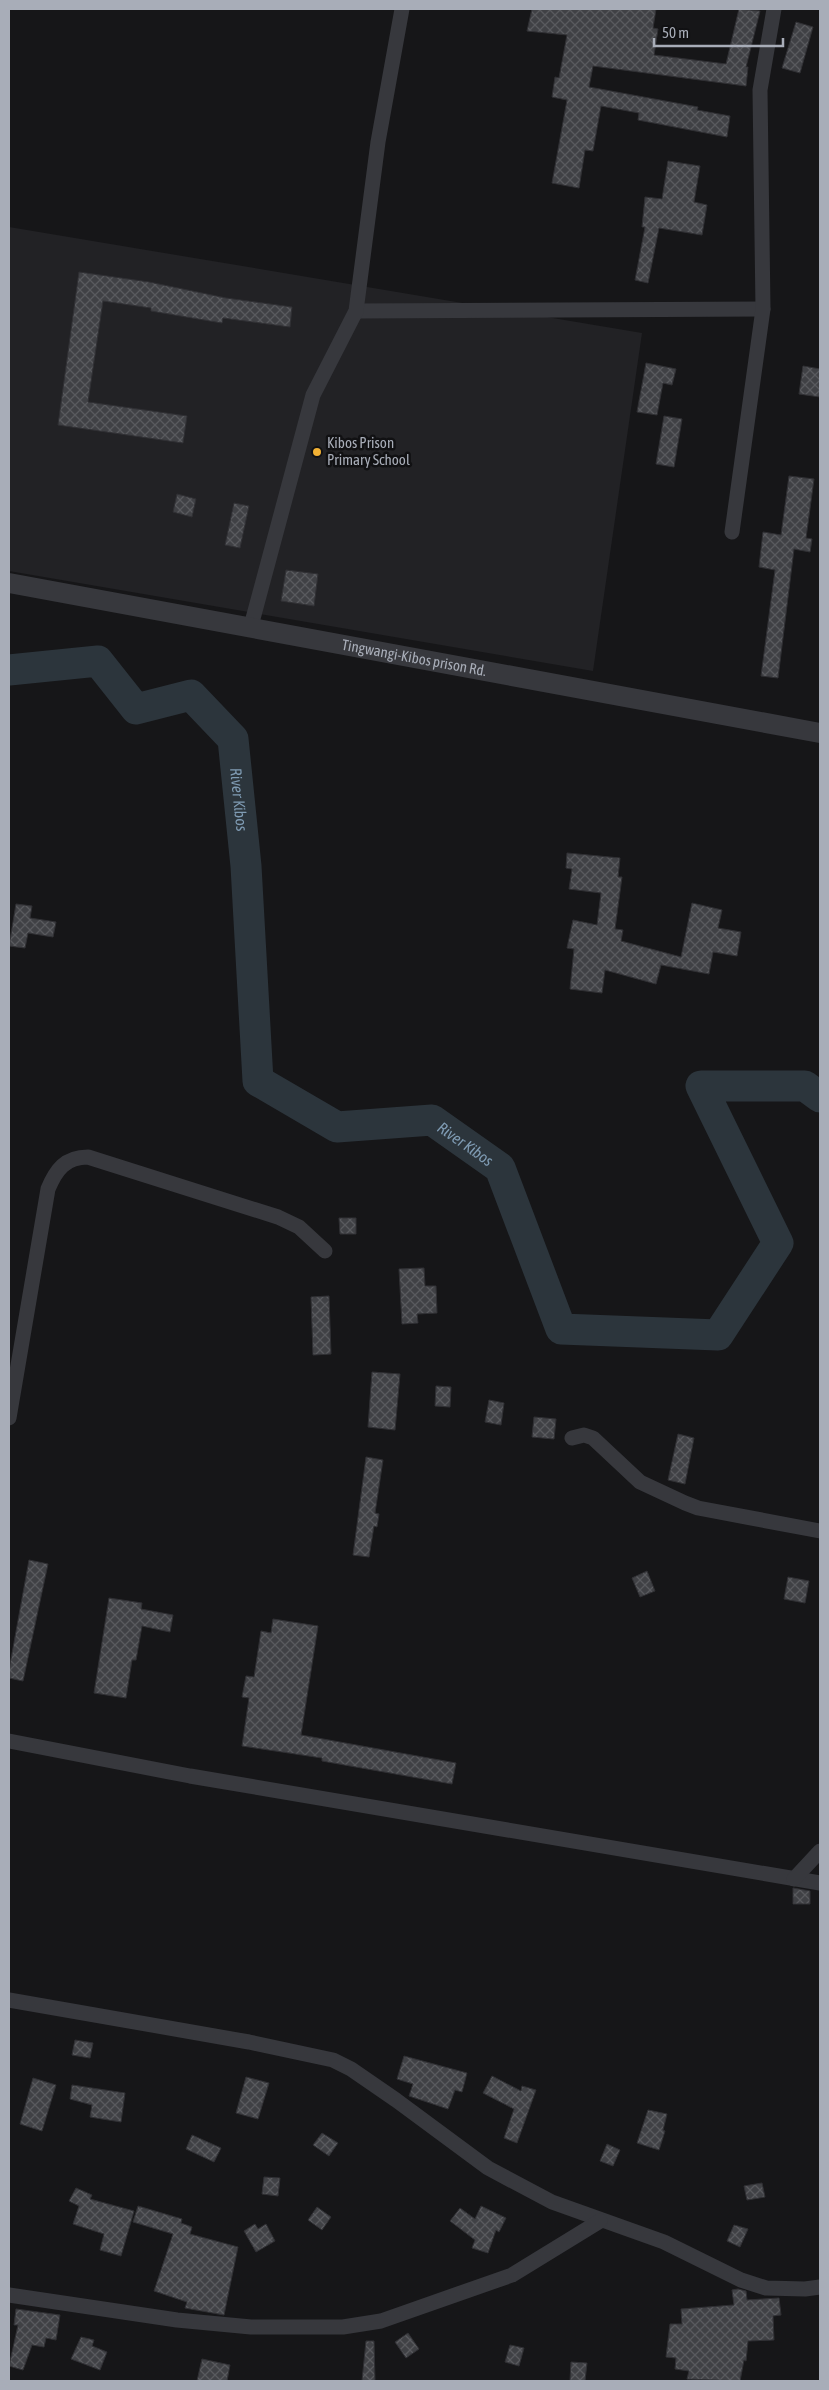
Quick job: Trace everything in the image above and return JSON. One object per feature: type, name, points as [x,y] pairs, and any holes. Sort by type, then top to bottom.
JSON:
[{"type":"street","points":[[251,626],[313,395],[356,311],[378,142],[402,9]]},
{"type":"street","points":[[732,532],[763,309],[760,90],[774,9]]},
{"type":"street","points":[[356,311],[763,309]]},
{"type":"street","name":"Tingwangi-Kibos prison Rd.","points":[[9,583],[251,626],[820,733]]},
{"type":"street","points":[[9,1418],[48,1189],[55,1173],[64,1163],[77,1157],[88,1157],[278,1217],[299,1228],[325,1251]]},
{"type":"street","points":[[572,1438],[584,1435],[593,1438],[640,1482],[698,1508],[820,1531]]},
{"type":"street","points":[[9,1741],[190,1776],[820,1883]]},
{"type":"street","points":[[794,1880],[820,1850]]},
{"type":"street","points":[[9,2000],[258,2044],[332,2060],[351,2069],[396,2100],[488,2168],[552,2202],[600,2221],[664,2242],[741,2280],[766,2288],[805,2289],[820,2287]]},
{"type":"street","points":[[9,2296],[177,2320],[242,2326],[343,2327],[381,2321],[512,2275],[600,2221]]},
{"type":"shaded area","name":"Kibos Prison Primary School","points":[[9,227],[642,333],[593,671],[9,571]]},
{"type":"building","points":[[532,9],[656,9],[653,28],[658,29],[654,55],[726,64],[739,9],[760,11],[746,67],[748,67],[746,86],[593,66],[589,87],[698,107],[697,110],[730,116],[727,137],[638,120],[639,113],[601,106],[593,151],[585,150],[579,188],[552,183],[567,100],[552,97],[555,77],[559,78],[567,35],[527,31]]},
{"type":"building","points":[[796,22],[813,27],[800,73],[782,68]]},
{"type":"building","points":[[668,161],[700,166],[694,202],[707,205],[702,235],[659,228],[648,283],[635,280],[645,227],[642,227],[645,197],[662,199]]},
{"type":"building","points":[[79,272],[149,282],[226,298],[292,307],[290,327],[223,318],[222,323],[151,311],[151,308],[103,301],[88,402],[187,416],[183,443],[58,425]]},
{"type":"building","points":[[646,363],[676,369],[672,385],[663,383],[657,415],[637,412]]},
{"type":"building","points":[[803,366],[820,369],[820,397],[799,394]]},
{"type":"building","points":[[664,416],[682,419],[674,467],[656,464]]},
{"type":"building","points":[[789,476],[814,479],[806,538],[812,539],[810,552],[794,549],[778,678],[761,676],[775,570],[759,567],[763,532],[781,535]]},
{"type":"building","points":[[177,494],[196,499],[192,517],[173,512]]},
{"type":"building","points":[[234,503],[249,506],[240,548],[225,545]]},
{"type":"building","points":[[286,570],[318,574],[314,606],[281,601]]},
{"type":"building","points":[[567,853],[620,858],[618,877],[622,877],[615,929],[623,930],[621,941],[681,957],[692,903],[722,910],[718,928],[741,932],[737,956],[713,952],[709,974],[661,965],[656,984],[605,970],[602,993],[570,989],[574,949],[567,948],[573,920],[597,925],[601,893],[569,889],[572,869],[566,868]]},
{"type":"building","points":[[16,904],[32,906],[30,918],[56,922],[53,937],[28,933],[25,948],[9,946]]},
{"type":"building","points":[[339,1218],[356,1218],[356,1234],[340,1234]]},
{"type":"building","points":[[424,1268],[425,1286],[436,1286],[437,1313],[417,1314],[418,1323],[402,1324],[399,1269]]},
{"type":"building","points":[[329,1296],[331,1354],[313,1355],[311,1297]]},
{"type":"building","points":[[372,1372],[400,1374],[395,1430],[368,1427]]},
{"type":"building","points":[[436,1386],[451,1387],[450,1407],[435,1406]]},
{"type":"building","points":[[489,1400],[504,1403],[501,1425],[485,1422]]},
{"type":"building","points":[[534,1417],[556,1419],[554,1439],[532,1437]]},
{"type":"building","points":[[678,1434],[694,1438],[685,1484],[668,1480]]},
{"type":"building","points":[[366,1457],[383,1460],[375,1513],[379,1514],[377,1527],[374,1526],[369,1557],[353,1555]]},
{"type":"building","points":[[29,1560],[48,1564],[23,1681],[9,1678],[9,1670]]},
{"type":"building","points":[[647,1571],[655,1591],[640,1597],[632,1578]]},
{"type":"building","points":[[788,1577],[809,1581],[805,1603],[784,1599]]},
{"type":"building","points":[[109,1598],[142,1603],[141,1609],[173,1615],[170,1632],[142,1626],[136,1660],[132,1660],[126,1698],[94,1693]]},
{"type":"building","points":[[273,1619],[318,1626],[301,1735],[456,1763],[452,1784],[322,1761],[322,1758],[242,1746],[249,1698],[242,1697],[246,1676],[254,1677],[261,1631],[271,1633]]},
{"type":"building","points":[[793,1888],[810,1891],[810,1904],[793,1904]]},
{"type":"building","points":[[75,2040],[93,2043],[90,2058],[72,2055]]},
{"type":"building","points":[[404,2056],[467,2073],[462,2092],[455,2090],[448,2109],[409,2096],[413,2084],[397,2079]]},
{"type":"building","points":[[492,2076],[521,2091],[522,2086],[536,2090],[517,2143],[504,2138],[514,2109],[483,2093]]},
{"type":"building","points":[[246,2077],[269,2083],[258,2119],[236,2113]]},
{"type":"building","points":[[33,2078],[56,2085],[42,2131],[20,2124]]},
{"type":"building","points":[[72,2085],[125,2093],[121,2122],[90,2117],[92,2105],[70,2099]]},
{"type":"building","points":[[648,2110],[667,2114],[663,2130],[665,2131],[659,2150],[637,2143]]},
{"type":"building","points":[[322,2133],[338,2143],[329,2156],[313,2145]]},
{"type":"building","points":[[192,2135],[221,2148],[214,2162],[186,2149]]},
{"type":"building","points":[[607,2144],[620,2150],[613,2166],[600,2161]]},
{"type":"building","points":[[264,2177],[280,2178],[278,2196],[262,2194]]},
{"type":"building","points":[[762,2183],[765,2197],[747,2200],[744,2186]]},
{"type":"building","points":[[76,2188],[92,2195],[90,2199],[134,2211],[121,2256],[100,2250],[104,2234],[73,2224],[79,2206],[69,2201]]},
{"type":"building","points":[[138,2206],[182,2219],[181,2223],[192,2227],[190,2234],[238,2247],[224,2315],[185,2308],[187,2302],[154,2291],[173,2234],[133,2222]]},
{"type":"building","points":[[481,2206],[506,2218],[499,2232],[496,2230],[488,2253],[472,2248],[475,2240],[450,2221],[460,2208],[475,2219]]},
{"type":"building","points":[[317,2207],[331,2217],[322,2230],[308,2220]]},
{"type":"building","points":[[255,2224],[258,2229],[266,2224],[275,2241],[256,2252],[244,2231]]},
{"type":"building","points":[[734,2225],[748,2229],[740,2247],[727,2241]]},
{"type":"building","points":[[732,2290],[746,2291],[747,2300],[779,2298],[781,2315],[773,2316],[774,2340],[748,2341],[746,2361],[744,2360],[740,2381],[687,2379],[689,2371],[675,2369],[676,2358],[666,2357],[670,2324],[682,2324],[681,2309],[734,2305]]},
{"type":"building","points":[[16,2309],[60,2315],[56,2340],[46,2338],[44,2347],[32,2345],[23,2370],[9,2366],[18,2325],[14,2325]]},
{"type":"building","points":[[408,2333],[419,2349],[406,2358],[395,2342]]},
{"type":"building","points":[[81,2337],[94,2340],[92,2346],[107,2352],[100,2370],[71,2359]]},
{"type":"building","points":[[366,2341],[374,2341],[375,2381],[362,2381]]},
{"type":"building","points":[[510,2345],[524,2348],[519,2366],[505,2362]]},
{"type":"building","points":[[202,2359],[230,2365],[227,2381],[197,2381]]},
{"type":"building","points":[[571,2362],[587,2363],[585,2381],[570,2381]]},
{"type":"waterway","name":"River Kibos","points":[[9,670],[98,661],[136,709],[191,695],[233,739],[246,866],[258,1081],[337,1127],[432,1120],[500,1168],[561,1329],[718,1335],[778,1243],[701,1086],[805,1086],[820,1097]]},
{"type":"place","name":"Kibos Prison Primary School","points":[[317,452]]}]
